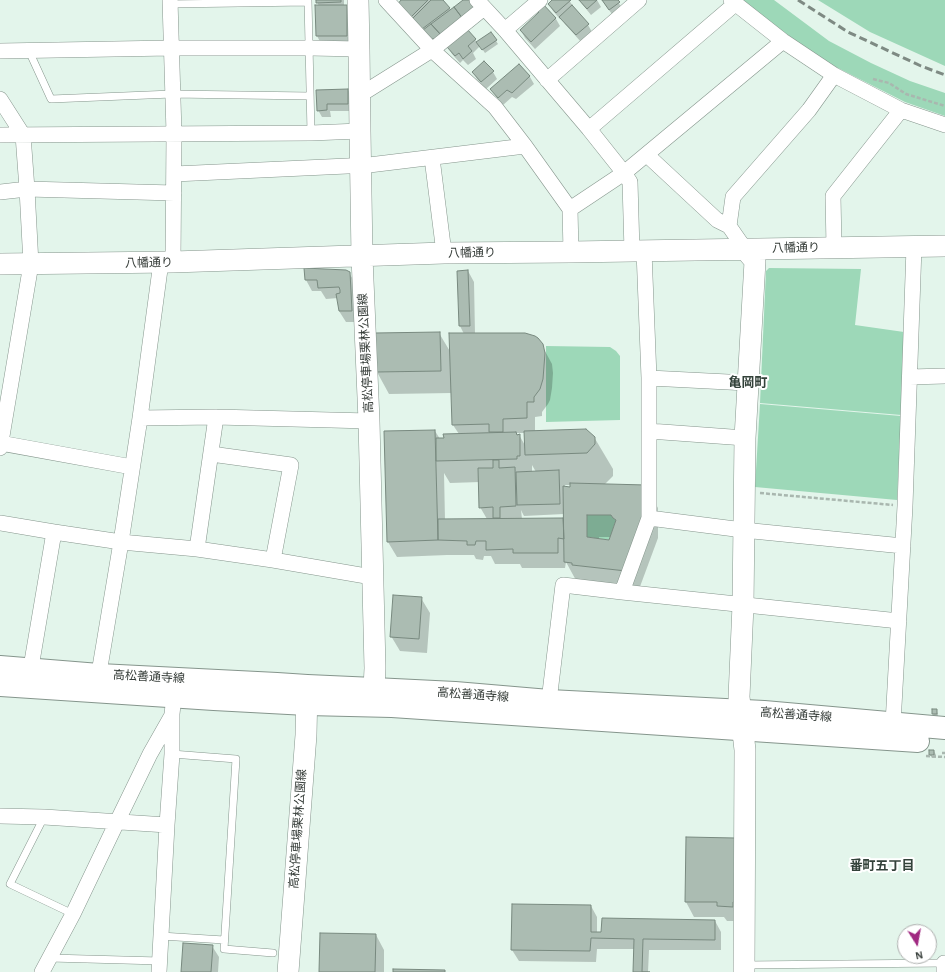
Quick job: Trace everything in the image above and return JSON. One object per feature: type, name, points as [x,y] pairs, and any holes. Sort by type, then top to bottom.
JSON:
[{"type":"main road","name":"高松善通寺線","points":[[0,667],[30,678],[98,683],[174,696],[214,700],[307,695],[374,697],[742,721],[841,718],[945,728]]},
{"type":"main road","name":"高松善通寺線","points":[[0,685],[30,678]]},
{"type":"main road","name":"高松善通寺線","points":[[374,697],[455,693],[549,701],[742,721],[944,750]]},
{"type":"street","name":"高松停車場栗林公園線","points":[[358,0],[362,256],[369,421],[374,697]]},
{"type":"street","points":[[386,0],[432,50],[495,108],[526,146],[570,209],[571,252]]},
{"type":"street","points":[[504,30],[540,0]]},
{"type":"street","points":[[547,80],[639,0]]},
{"type":"street","points":[[98,683],[140,418],[167,262],[174,193],[174,133],[170,2]]},
{"type":"street","points":[[589,129],[733,2],[783,41],[834,75],[901,110],[945,125]]},
{"type":"street","points":[[360,95],[432,50],[480,4],[589,129],[630,182],[638,251],[649,378],[649,518],[622,592]]},
{"type":"street","points":[[570,209],[624,173],[783,41]]},
{"type":"street","points":[[0,51],[171,48],[359,49]]},
{"type":"street","points":[[729,226],[733,197],[809,110],[834,75]]},
{"type":"street","points":[[0,99],[23,135],[31,264],[0,445],[132,467]]},
{"type":"street","points":[[834,247],[833,196],[901,110]]},
{"type":"street","points":[[0,135],[311,133],[360,130]]},
{"type":"street","points":[[174,174],[369,165],[526,146]]},
{"type":"street","points":[[646,155],[717,220],[729,226],[755,261],[745,438],[743,605],[739,697],[745,750],[744,968]]},
{"type":"street","points":[[432,158],[444,253]]},
{"type":"street","points":[[0,192],[27,189],[174,193]]},
{"type":"street","name":"八幡通り","points":[[0,264],[167,262],[444,253],[945,246]]},
{"type":"street","points":[[893,724],[905,506],[914,247]]},
{"type":"street","points":[[910,377],[945,376]]},
{"type":"street","points":[[649,378],[748,383]]},
{"type":"street","points":[[140,418],[216,417],[369,421]]},
{"type":"street","points":[[197,549],[216,417]]},
{"type":"street","points":[[649,431],[745,438]]},
{"type":"street","points":[[211,454],[291,465],[273,560]]},
{"type":"street","points":[[649,518],[743,530],[903,546]]},
{"type":"street","points":[[0,524],[121,542],[197,549],[372,577]]},
{"type":"street","points":[[30,678],[54,532]]},
{"type":"street","points":[[549,701],[563,585],[899,621]]},
{"type":"street","name":"高松停車場栗林公園線","points":[[288,972],[306,735],[307,695]]},
{"type":"street","points":[[159,967],[172,754],[174,696]]},
{"type":"street","points":[[42,972],[73,914],[150,754],[174,696]]},
{"type":"street","points":[[0,816],[44,817],[167,825]]},
{"type":"lane","points":[[170,2],[308,1],[311,133]]},
{"type":"lane","points":[[29,51],[51,99],[172,94],[310,96]]},
{"type":"lane","points":[[172,754],[236,759],[224,950],[273,953]]},
{"type":"lane","points":[[44,817],[10,884],[73,914]]},
{"type":"lane","points":[[161,936],[224,940]]},
{"type":"lane","points":[[49,958],[159,967]]},
{"type":"lane","points":[[744,968],[944,966]]},
{"type":"path","points":[[870,78],[889,83],[906,94],[945,106]]},
{"type":"path","points":[[744,491],[905,506]]},
{"type":"green space","points":[[739,0],[774,0],[829,41],[910,81],[945,93],[945,116],[905,102],[824,61]]},
{"type":"green space","points":[[818,0],[945,0],[945,66],[870,32]]},
{"type":"green space","points":[[769,268],[861,269],[855,325],[904,332],[901,415],[760,403],[766,271]]},
{"type":"green space","points":[[546,346],[610,347],[616,351],[620,356],[620,420],[546,422]]},
{"type":"green space","points":[[760,404],[901,416],[897,500],[755,487]]},
{"type":"green space","points":[[587,515],[611,515],[616,520],[609,540],[587,537]]},
{"type":"building","points":[[316,0],[341,0],[341,2],[316,3]]},
{"type":"building","points":[[401,0],[428,0],[410,18],[397,5]]},
{"type":"building","points":[[431,0],[443,0],[450,8],[422,29],[412,19]]},
{"type":"building","points":[[463,0],[469,0],[476,8],[463,19],[454,7]]},
{"type":"building","points":[[552,0],[571,0],[556,13],[548,4]]},
{"type":"building","points":[[579,0],[597,0],[587,9]]},
{"type":"building","points":[[602,0],[618,0],[620,2],[609,10]]},
{"type":"building","points":[[542,3],[556,18],[531,42],[520,30],[539,12],[536,9]]},
{"type":"building","points":[[315,5],[347,5],[347,36],[316,36]]},
{"type":"building","points":[[572,5],[589,24],[576,35],[559,17]]},
{"type":"building","points":[[454,7],[463,19],[441,35],[431,24]]},
{"type":"building","points":[[431,24],[441,35],[435,39],[431,39],[423,30]]},
{"type":"building","points":[[467,29],[476,39],[468,46],[472,51],[463,59],[459,53],[455,56],[447,47]]},
{"type":"building","points":[[491,32],[497,40],[482,50],[476,42]]},
{"type":"building","points":[[484,61],[494,71],[481,82],[472,72]]},
{"type":"building","points":[[519,64],[530,76],[512,93],[507,90],[498,98],[490,89]]},
{"type":"building","points":[[348,89],[348,104],[327,104],[327,110],[317,111],[316,90]]},
{"type":"building","points":[[304,268],[346,270],[350,272],[352,311],[339,311],[336,294],[340,293],[339,287],[318,288],[317,280],[305,280]]},
{"type":"building","points":[[468,270],[470,326],[459,326],[457,271]]},
{"type":"building","points":[[440,332],[441,371],[376,372],[375,333]]},
{"type":"building","points":[[449,333],[525,333],[538,338],[543,344],[545,353],[543,379],[540,389],[534,397],[534,402],[527,402],[527,418],[503,419],[503,432],[489,432],[489,424],[452,425]]},
{"type":"building","points":[[586,429],[595,437],[595,444],[587,453],[525,455],[524,431]]},
{"type":"building","points":[[435,430],[438,540],[387,542],[384,431]]},
{"type":"building","points":[[516,432],[517,435],[520,434],[520,456],[517,456],[517,459],[436,461],[436,438],[444,438],[443,434]]},
{"type":"building","points":[[493,460],[499,460],[499,468],[515,467],[516,506],[500,507],[500,518],[493,518],[493,507],[479,508],[478,468],[493,468]]},
{"type":"building","points":[[559,470],[560,504],[517,505],[516,472]]},
{"type":"building","points":[[570,483],[646,485],[646,515],[626,571],[572,565],[572,563],[564,562],[563,486],[570,487]],"holes":[[[587,515],[611,515],[616,520],[609,540],[587,537]]]},
{"type":"building","points":[[563,518],[564,539],[558,538],[558,553],[513,553],[513,549],[486,550],[486,541],[476,541],[475,545],[467,545],[467,541],[438,540],[438,519]]},
{"type":"building","points":[[393,595],[422,597],[419,639],[390,637]]},
{"type":"building","points":[[932,709],[937,709],[937,714],[932,714]]},
{"type":"building","points":[[929,750],[934,750],[934,755],[929,755]]},
{"type":"building","points":[[686,837],[735,838],[733,907],[717,906],[717,902],[685,902]]},
{"type":"building","points":[[512,904],[591,905],[591,932],[601,932],[602,918],[715,920],[715,940],[643,939],[642,972],[633,972],[634,939],[591,938],[590,951],[511,950]]},
{"type":"building","points":[[320,933],[376,934],[375,972],[319,972]]},
{"type":"building","points":[[183,943],[213,945],[211,972],[181,972]]},
{"type":"building","points":[[393,969],[445,970],[445,972],[393,972]]},
{"type":"railway","points":[[798,0],[848,32],[921,66],[945,75]]},
{"type":"district","name":"亀岡町","points":[[748,383]]},
{"type":"district","name":"番町五丁目","points":[[882,866]]}]
